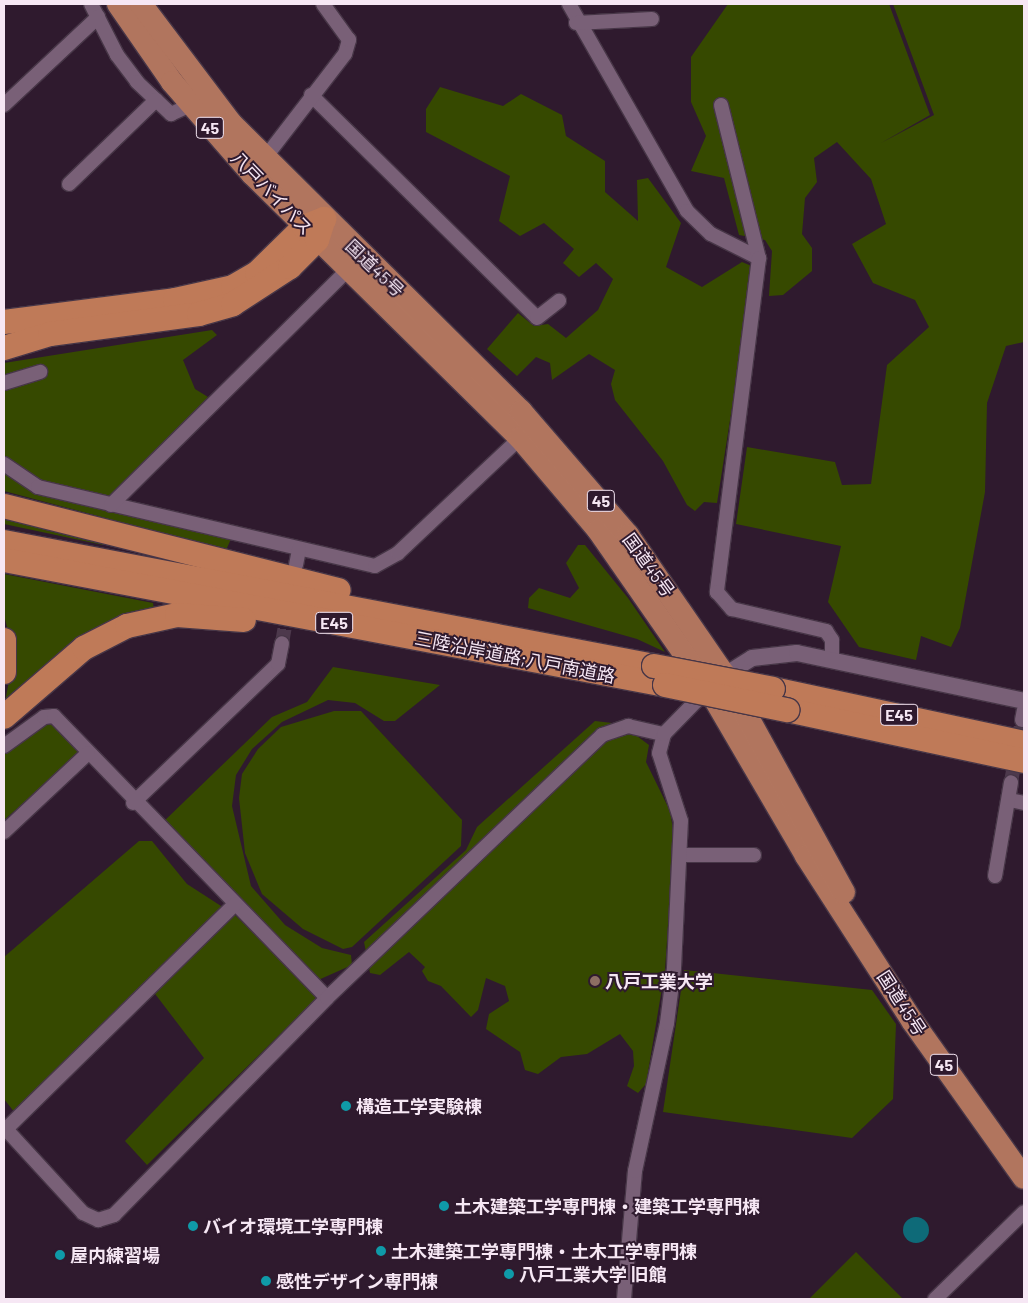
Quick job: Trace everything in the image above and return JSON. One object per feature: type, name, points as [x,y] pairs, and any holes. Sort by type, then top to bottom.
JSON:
[{"type":"highway","name":"八戸バイパス","points":[[118,4],[190,105],[315,229]]},
{"type":"highway","name":"八戸バイパス","points":[[141,4],[196,81],[264,159],[315,229]]},
{"type":"highway","name":"国道45号","points":[[315,229],[348,270],[520,438],[716,681]]},
{"type":"highway","name":"国道45号","points":[[315,229],[464,352],[582,478],[716,681],[806,856],[868,951],[1024,1178]]},
{"type":"highway","points":[[4,340],[57,326],[233,287],[257,273],[315,229]]},
{"type":"highway","points":[[4,322],[57,326]]},
{"type":"highway","points":[[4,329],[57,326]]},
{"type":"highway","points":[[4,348],[57,326]]},
{"type":"highway","points":[[4,506],[588,652]]},
{"type":"highway","name":"三陸沿岸道路;八戸南道路","points":[[4,542],[588,652],[660,676],[787,710],[1024,762]]},
{"type":"highway","name":"三陸沿岸道路;八戸南道路","points":[[4,560],[466,648],[660,676],[773,689],[1024,724]]},
{"type":"highway","points":[[4,717],[84,648],[112,632],[152,619],[216,616],[466,648]]},
{"type":"highway","points":[[4,640],[4,672]]},
{"type":"street","points":[[91,4],[117,55],[156,100],[171,114],[190,105]]},
{"type":"street","points":[[264,159],[311,95],[345,54],[349,40],[323,4]]},
{"type":"street","points":[[569,4],[576,23],[687,211],[711,234],[760,258]]},
{"type":"street","points":[[4,104],[98,17]]},
{"type":"street","points":[[576,23],[652,18]]},
{"type":"street","points":[[311,95],[537,318],[559,301]]},
{"type":"street","points":[[69,184],[156,100]]},
{"type":"street","points":[[721,105],[760,258],[717,592],[732,609],[826,631],[832,640],[832,659]]},
{"type":"street","points":[[111,506],[348,270]]},
{"type":"street","points":[[4,383],[40,372]]},
{"type":"street","points":[[4,464],[38,488],[374,566],[398,553],[520,438]]},
{"type":"street","points":[[296,565],[298,549]]},
{"type":"street","points":[[133,802],[278,664],[282,642]]},
{"type":"street","points":[[624,1299],[635,1170],[667,1023],[681,855],[681,821],[659,753],[664,734],[716,681],[742,661],[778,653],[832,659],[1024,701]]},
{"type":"street","points":[[4,746],[50,714],[133,802],[327,998]]},
{"type":"street","points":[[235,904],[4,1129],[90,1218],[105,1219],[127,1204],[327,998],[602,736],[628,726],[664,734]]},
{"type":"street","points":[[4,832],[88,753]]},
{"type":"street","points":[[995,876],[1017,801],[1011,782]]},
{"type":"street","points":[[681,855],[754,855]]},
{"type":"street","points":[[935,1299],[1024,1212]]},
{"type":"green space","points":[[728,4],[889,4],[930,115],[881,143],[934,115],[893,4],[1024,4],[1024,342],[1006,346],[987,403],[985,492],[960,628],[951,647],[921,636],[916,660],[859,647],[828,602],[841,546],[736,524],[747,447],[835,462],[842,485],[871,484],[887,365],[929,327],[915,300],[873,283],[852,244],[886,224],[871,179],[837,142],[814,158],[817,182],[805,198],[802,234],[812,248],[812,271],[783,295],[769,296],[772,251],[765,240],[739,235],[724,178],[691,171],[706,136],[691,102],[691,57]]},
{"type":"green space","points":[[440,87],[503,106],[521,94],[562,115],[566,136],[605,161],[605,192],[638,221],[637,180],[648,178],[681,223],[666,267],[702,287],[742,262],[754,267],[717,503],[704,502],[695,511],[687,505],[663,461],[615,400],[611,384],[615,370],[589,354],[552,380],[550,363],[536,357],[517,376],[487,349],[518,313],[534,326],[548,324],[566,338],[598,310],[613,279],[596,263],[579,277],[563,263],[574,249],[544,223],[520,236],[499,221],[510,176],[426,132],[426,109]]},
{"type":"green space","points":[[212,330],[217,335],[183,360],[195,389],[208,397],[102,509],[231,539],[226,550],[4,491],[4,363]]},
{"type":"green space","points":[[4,515],[106,541],[103,545],[4,524]]},
{"type":"green space","points":[[578,545],[585,545],[628,598],[665,652],[637,639],[528,608],[529,598],[539,588],[570,598],[579,588],[566,563]]},
{"type":"green space","points":[[4,574],[153,603],[154,609],[4,707],[14,655],[4,615]]},
{"type":"green space","points":[[333,667],[440,685],[395,721],[384,721],[355,703],[328,700],[282,722],[252,749],[236,775],[232,806],[251,886],[285,925],[322,948],[351,955],[352,965],[316,981],[160,825],[272,717],[307,702]]},
{"type":"green space","points":[[334,711],[361,711],[462,820],[461,846],[352,947],[343,949],[303,929],[262,894],[245,853],[239,798],[242,774],[258,749],[281,727]]},
{"type":"green space","points":[[50,720],[81,753],[4,820],[4,752]]},
{"type":"green space","points":[[595,721],[621,724],[649,745],[646,762],[670,811],[674,836],[665,970],[646,1084],[638,1093],[627,1086],[634,1066],[633,1051],[620,1034],[587,1054],[561,1057],[538,1074],[525,1070],[520,1052],[486,1029],[489,1014],[509,1001],[505,986],[486,978],[478,1010],[471,1017],[441,986],[428,981],[422,971],[425,967],[409,952],[380,975],[370,973],[364,942],[466,850],[477,827]]},
{"type":"green space","points":[[139,841],[152,841],[187,884],[235,915],[318,997],[147,1165],[125,1141],[204,1058],[146,982],[15,1113],[4,1099],[4,957]]},
{"type":"green space","points":[[684,970],[872,990],[896,1024],[893,1099],[852,1138],[663,1112]]},
{"type":"green space","points":[[856,1252],[902,1298],[809,1299]]},
{"type":"water","points":[[916,1217],[925,1221],[929,1230],[925,1239],[916,1243],[907,1239],[903,1230],[907,1221]]},
{"type":"tunnel","points":[[282,643],[288,608]]},
{"type":"tunnel","points":[[1011,782],[1022,720]]},
{"type":"place","name":"八戸工業大学","points":[[595,981]]},
{"type":"place","name":"構造工学実験棟","points":[[346,1106]]},
{"type":"place","name":"土木建築工学専門棟・建築工学専門棟","points":[[444,1206]]},
{"type":"place","name":"バイオ環境工学専門棟","points":[[193,1226]]},
{"type":"place","name":"土木建築工学専門棟・土木工学専門棟","points":[[381,1251]]},
{"type":"place","name":"屋内練習場","points":[[60,1255]]},
{"type":"place","name":"八戸工業大学 旧館","points":[[509,1274]]},
{"type":"place","name":"感性デザイン専門棟","points":[[266,1281]]}]
